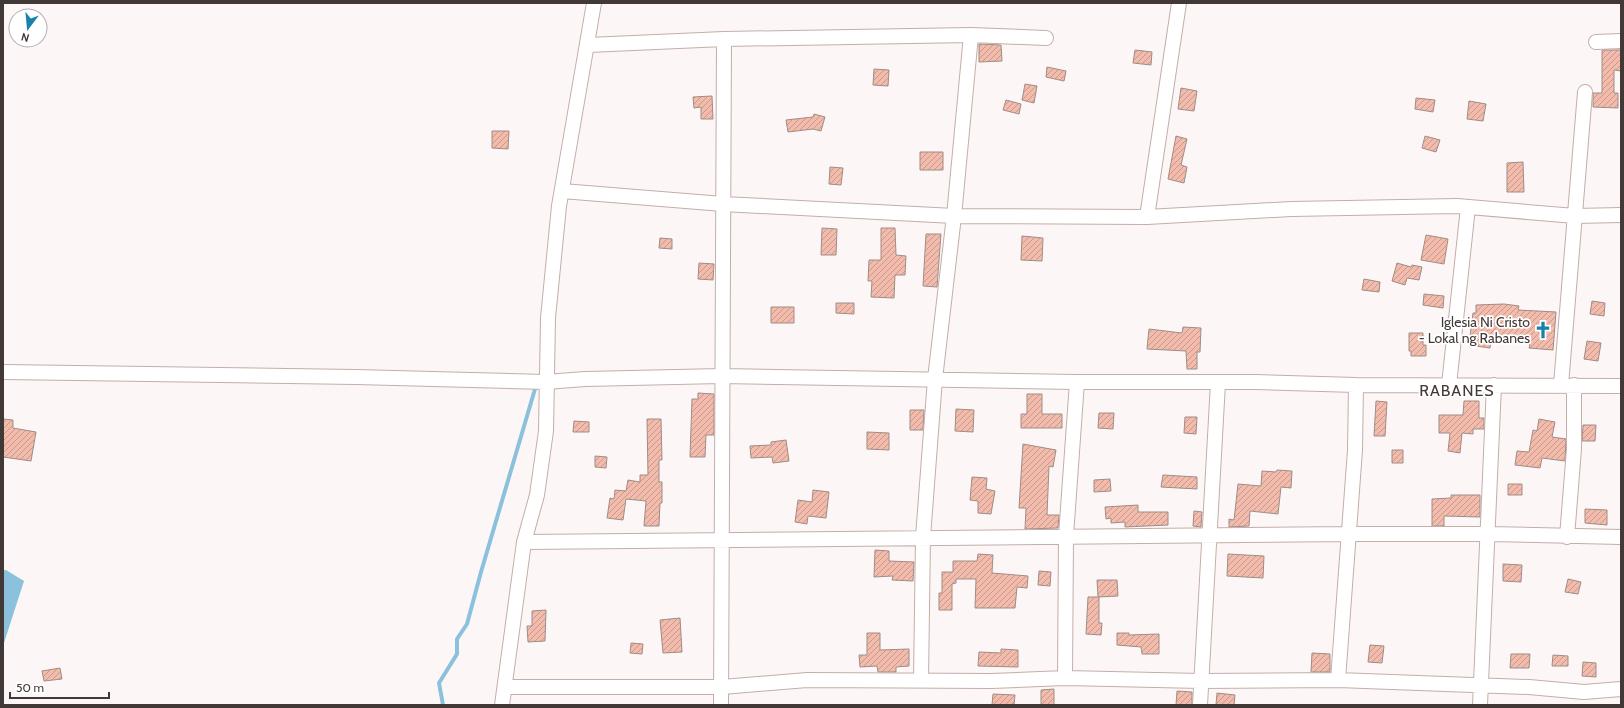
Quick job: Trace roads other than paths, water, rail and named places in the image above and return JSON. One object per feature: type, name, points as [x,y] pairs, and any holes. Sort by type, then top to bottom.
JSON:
[{"type":"street","points":[[502,705],[506,687],[524,542],[538,495],[546,430],[548,318],[562,191],[594,3]]},
{"type":"street","points":[[1147,217],[1179,3]]},
{"type":"street","points":[[588,45],[724,39],[971,35],[1046,38]]},
{"type":"street","points":[[921,680],[923,537],[936,379],[954,216],[971,35]]},
{"type":"street","points":[[721,705],[721,376],[724,39]]},
{"type":"street","points":[[1596,42],[1621,41]]},
{"type":"street","points":[[1567,536],[1574,449],[1568,385],[1575,216],[1585,92]]},
{"type":"street","points":[[562,191],[723,204],[954,216],[1147,217],[1291,208],[1468,207],[1575,216],[1621,215]]},
{"type":"street","points":[[1449,385],[1468,207]]},
{"type":"street","points":[[3,372],[356,376],[546,382],[585,379],[721,376],[1077,382],[1255,382],[1356,385],[1621,386]]},
{"type":"street","points":[[1065,678],[1066,536],[1077,382]]},
{"type":"street","points":[[1200,705],[1218,383]]},
{"type":"street","points":[[1338,680],[1355,450],[1356,385]]},
{"type":"street","points":[[1480,705],[1494,386]]},
{"type":"street","points":[[524,542],[1348,534],[1488,534],[1621,537]]},
{"type":"street","points":[[506,687],[722,687],[807,680],[991,681],[1065,678],[1201,681],[1338,680],[1482,685],[1584,692],[1621,689]]},
{"type":"water","points":[[3,570],[6,570],[24,581],[3,646]]},
{"type":"waterway","points":[[443,705],[439,683],[457,654],[457,639],[467,624],[535,389]]},
{"type":"place","name":"Iglesia Ni Cristo - Lokal ng Rabanes","points":[[1543,330]]},
{"type":"district","name":"RABANES","points":[[1457,390]]}]
